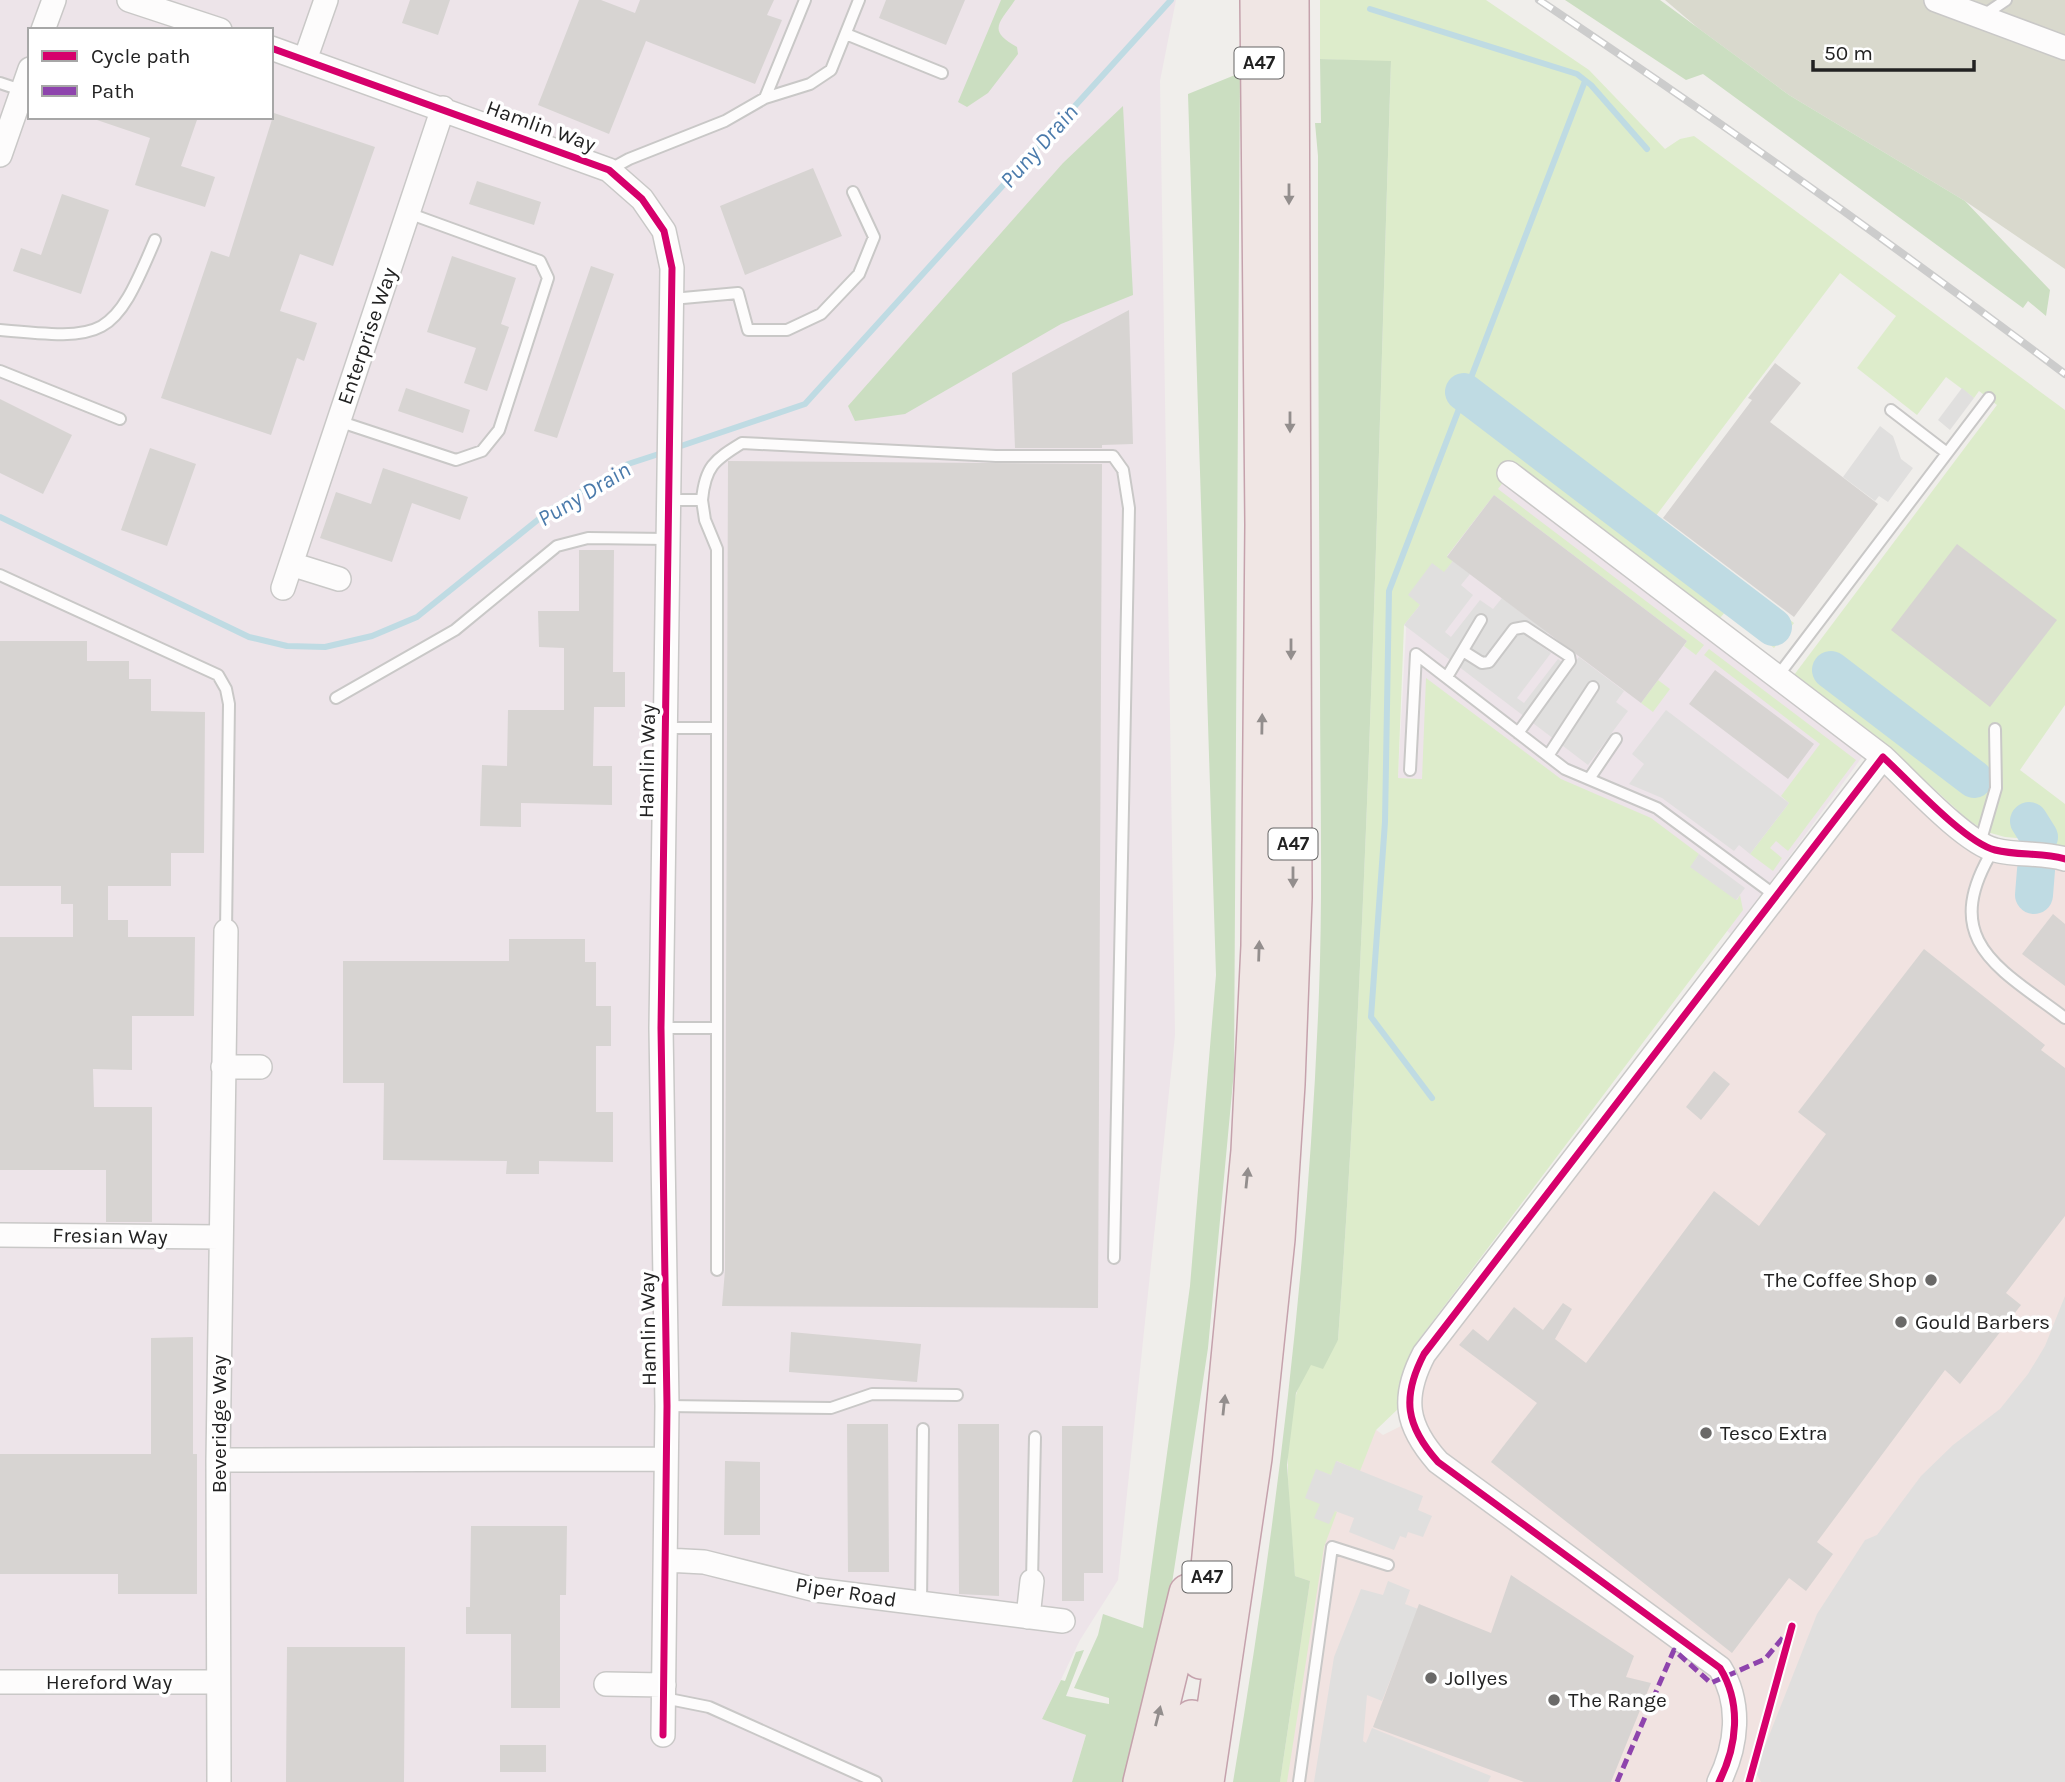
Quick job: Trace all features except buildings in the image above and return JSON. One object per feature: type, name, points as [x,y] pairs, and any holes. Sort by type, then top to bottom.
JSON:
[{"type":"highway","name":"A47","points":[[1178,1782],[1199,1682],[1238,1560],[1254,1458],[1276,1239],[1292,938],[1274,126],[1259,0]]},
{"type":"highway","name":"A47","points":[[1199,1682],[1250,1151],[1259,946],[1264,525],[1274,126],[1290,0]]},
{"type":"highway","points":[[1142,1782],[1218,1473]]},
{"type":"highway","points":[[1205,1782],[1238,1560]]},
{"type":"street","points":[[44,28],[54,0]]},
{"type":"street","points":[[129,0],[214,28]]},
{"type":"street","points":[[305,60],[326,0]]},
{"type":"street","points":[[1936,0],[1978,18],[2065,48]]},
{"type":"street","name":"Hamlin Way","points":[[273,49],[609,170],[642,199],[664,231],[672,268],[672,299],[661,1028],[667,1406],[663,1735]]},
{"type":"street","points":[[0,155],[27,84]]},
{"type":"street","name":"Enterprise Way","points":[[283,589],[443,108]]},
{"type":"street","points":[[1509,473],[1883,757],[1968,835],[1987,847],[2065,859]]},
{"type":"street","points":[[291,564],[339,579]]},
{"type":"street","points":[[1719,1782],[1732,1750],[1736,1728],[1729,1685],[1720,1668],[1438,1462],[1420,1441],[1411,1421],[1409,1399],[1413,1376],[1424,1354],[1883,757]]},
{"type":"street","name":"Beveridge Way","points":[[219,1782],[218,1461],[226,931]]},
{"type":"street","points":[[223,1067],[260,1066]]},
{"type":"street","name":"Fresian Way","points":[[0,1235],[220,1237]]},
{"type":"street","points":[[218,1461],[666,1460]]},
{"type":"street","name":"Piper Road","points":[[666,1560],[704,1562],[816,1590],[1063,1621]]},
{"type":"street","points":[[1028,1617],[1032,1581]]},
{"type":"street","name":"Hereford Way","points":[[0,1682],[217,1682]]},
{"type":"street","points":[[606,1684],[664,1692]]},
{"type":"lane","points":[[765,98],[805,0]]},
{"type":"lane","points":[[609,170],[629,159],[725,121],[765,98],[810,84],[831,70],[859,0]]},
{"type":"lane","points":[[1978,18],[2006,0]]},
{"type":"lane","points":[[846,34],[942,73]]},
{"type":"lane","points":[[0,83],[27,84]]},
{"type":"lane","points":[[672,299],[738,293],[748,330],[787,330],[821,314],[859,274],[874,237],[853,192]]},
{"type":"lane","points":[[338,421],[456,460],[482,451],[499,430],[548,278],[540,261],[408,213]]},
{"type":"lane","points":[[0,330],[70,336],[99,328],[125,306],[155,240]]},
{"type":"lane","points":[[0,371],[120,419]]},
{"type":"lane","points":[[1777,677],[1989,398]]},
{"type":"lane","points":[[1891,410],[1947,453]]},
{"type":"lane","points":[[717,1270],[717,548],[705,520],[702,500],[704,474],[722,456],[742,443],[996,457],[1113,456],[1123,470],[1129,508],[1115,1258]]},
{"type":"lane","points":[[668,500],[702,500]]},
{"type":"lane","points":[[336,698],[456,630],[557,546],[588,538],[667,539]]},
{"type":"lane","points":[[0,575],[218,675],[226,689],[229,705],[226,931]]},
{"type":"lane","points":[[1447,677],[1482,620]]},
{"type":"lane","points":[[1463,651],[1482,663],[1489,662],[1514,629],[1525,627],[1569,656],[1570,661],[1555,684],[1518,733]]},
{"type":"lane","points":[[1410,770],[1416,654],[1565,769],[1657,808],[1776,896]]},
{"type":"lane","points":[[1548,756],[1593,687]]},
{"type":"lane","points":[[665,727],[717,729]]},
{"type":"lane","points":[[1995,729],[1996,788],[1987,847],[1971,899],[1971,920],[1978,939],[2002,970],[2065,1018]]},
{"type":"lane","points":[[1589,779],[1616,739]]},
{"type":"lane","points":[[661,1028],[717,1028]]},
{"type":"lane","points":[[667,1406],[831,1408],[872,1394],[957,1395]]},
{"type":"lane","points":[[921,1603],[923,1429]]},
{"type":"lane","points":[[1032,1581],[1035,1437]]},
{"type":"lane","points":[[1299,1782],[1332,1548],[1388,1564]]},
{"type":"lane","points":[[664,1692],[709,1707],[876,1782]]},
{"type":"shaded area","points":[[0,0],[1176,0],[1160,81],[1175,1035],[1118,1580],[1080,1640],[1042,1719],[1086,1735],[1072,1782],[0,1782]]},
{"type":"shaded area","points":[[1665,0],[2065,0],[2065,269],[1965,201],[1789,95],[1698,28]]},
{"type":"shaded area","points":[[1962,388],[1974,398],[1950,430],[1938,420]]},
{"type":"shaded area","points":[[1476,423],[1865,753],[1732,935],[1432,693],[1422,779],[1398,778],[1409,576]]},
{"type":"shaded area","points":[[1880,426],[1893,436],[1901,459],[1913,468],[1888,502],[1879,496],[1875,501],[1843,477]]},
{"type":"shaded area","points":[[1453,561],[1470,574],[1461,585],[1473,595],[1445,632],[1451,637],[1480,600],[1493,609],[1502,598],[1547,632],[1538,644],[1551,653],[1517,698],[1524,703],[1558,659],[1570,668],[1579,657],[1624,691],[1616,702],[1628,711],[1588,765],[1404,625],[1420,605],[1408,595],[1432,563],[1444,572]]},
{"type":"shaded area","points":[[1666,710],[1789,803],[1750,854],[1739,845],[1734,851],[1662,798],[1629,784],[1644,764],[1632,754]]},
{"type":"shaded area","points":[[1883,757],[1967,835],[2065,859],[2065,1782],[1280,1782],[1295,1689],[1305,1376],[1383,1435],[1411,1421],[1413,1376]]},
{"type":"shaded area","points":[[1699,854],[1745,888],[1736,900],[1690,867]]},
{"type":"shaded area","points":[[2065,1296],[2065,1782],[1761,1782],[1756,1773],[1761,1756],[1817,1614],[1865,1540],[1877,1535],[1921,1476],[1953,1445],[2000,1409],[2028,1374],[2045,1346]]},
{"type":"shaded area","points":[[1336,1461],[1423,1496],[1418,1510],[1432,1516],[1423,1537],[1408,1532],[1406,1538],[1400,1536],[1394,1550],[1349,1532],[1354,1518],[1335,1511],[1329,1524],[1314,1518],[1320,1504],[1305,1498],[1316,1469],[1331,1475]]},
{"type":"shaded area","points":[[1388,1581],[1410,1590],[1405,1604],[1418,1609],[1382,1701],[1367,1695],[1363,1741],[1366,1743],[1372,1728],[1491,1776],[1488,1782],[1314,1782],[1334,1657],[1361,1589],[1383,1595]]},
{"type":"green space","points":[[1001,0],[1015,0],[1001,21],[999,31],[1017,47],[1018,54],[988,93],[967,107],[958,102]]},
{"type":"green space","points":[[1320,0],[1486,0],[1589,70],[1665,149],[1680,139],[1694,136],[2065,410],[2065,705],[2020,770],[2065,804],[2065,848],[2039,840],[2005,837],[1987,832],[1967,819],[1879,738],[1794,675],[1997,405],[1979,391],[1974,398],[1946,377],[1917,415],[1857,368],[1896,316],[1840,273],[1655,517],[1794,623],[1774,648],[1726,611],[1720,618],[1517,464],[1498,489],[1704,645],[1696,655],[1684,646],[1687,641],[1494,495],[1447,556],[1453,561],[1444,573],[1432,564],[1420,605],[1404,625],[1398,778],[1422,779],[1426,678],[1561,779],[1651,818],[1699,854],[1691,867],[1737,900],[1740,895],[1743,910],[1417,1342],[1401,1381],[1400,1407],[1376,1430],[1360,1471],[1337,1461],[1331,1475],[1316,1470],[1320,1504],[1337,1512],[1324,1547],[1287,1782],[1280,1782],[1310,1581],[1295,1576],[1288,1467],[1292,1410],[1299,1386],[1310,1365],[1338,1340],[1349,1180],[1365,861],[1391,62],[1320,59]]},
{"type":"green space","points":[[1565,0],[1660,0],[1789,95],[1965,201],[2050,290],[2046,316],[2028,301],[2023,308],[1703,74],[1686,80]]},
{"type":"green space","points":[[1320,59],[1391,61],[1365,861],[1349,1180],[1338,1340],[1323,1369],[1311,1365],[1296,1393],[1287,1465],[1295,1576],[1310,1581],[1280,1782],[1233,1782],[1264,1586],[1289,1389],[1308,1191],[1319,992],[1321,875],[1318,156],[1315,123],[1321,123]]},
{"type":"green space","points":[[1240,73],[1234,1071],[1208,1348],[1169,1603],[1125,1782],[1072,1782],[1086,1735],[1042,1719],[1061,1680],[1065,1681],[1076,1652],[1084,1650],[1066,1696],[1109,1704],[1109,1698],[1074,1688],[1098,1635],[1103,1614],[1143,1628],[1190,1286],[1216,975],[1188,94]]},
{"type":"green space","points":[[1123,106],[1133,295],[1061,324],[905,414],[855,421],[848,406],[1063,163]]},
{"type":"green space","points":[[1709,649],[1856,760],[1788,851],[1776,841],[1770,848],[1782,858],[1773,871],[1750,854],[1789,803],[1781,796],[1820,744],[1704,655]]},
{"type":"green space","points":[[1658,680],[1670,689],[1653,712],[1641,703]]},
{"type":"waterway","name":"Puny Drain","points":[[675,448],[805,404],[1171,0]]},
{"type":"waterway","points":[[1370,9],[1577,74],[1591,85],[1647,149]]},
{"type":"waterway","points":[[1432,1098],[1371,1017],[1385,822],[1389,591],[1585,81]]},
{"type":"waterway","points":[[1464,392],[1773,627]]},
{"type":"waterway","name":"Puny Drain","points":[[0,517],[249,637],[287,646],[325,647],[372,636],[417,617],[550,510],[628,464],[665,452]]},
{"type":"waterway","points":[[1831,670],[1974,779]]},
{"type":"waterway","points":[[2029,821],[2039,837]]},
{"type":"waterway","points":[[2034,895],[2036,870]]},
{"type":"railway","points":[[1539,0],[1805,183],[2065,374]]},
{"type":"marked path","points":[[1617,1782],[1674,1650],[1711,1683],[1765,1659],[1786,1634]]},
{"type":"cycle path","points":[[273,49],[609,170],[642,199],[664,231],[672,268],[661,1028],[667,1406],[663,1735]]},
{"type":"cycle path","points":[[1719,1782],[1730,1754],[1734,1725],[1732,1696],[1720,1668],[1438,1462],[1419,1436],[1410,1411],[1412,1384],[1417,1370],[1424,1354],[1883,757],[1953,823],[1983,845],[2004,852],[2065,859]]},
{"type":"cycle path","points":[[1749,1782],[1792,1626]]},
{"type":"place","name":"The Coffee Shop","points":[[1931,1280]]},
{"type":"place","name":"Gould Barbers","points":[[1901,1322]]},
{"type":"place","name":"Tesco Extra","points":[[1706,1433]]},
{"type":"place","name":"Jollyes","points":[[1431,1678]]},
{"type":"place","name":"The Range","points":[[1554,1700]]}]
